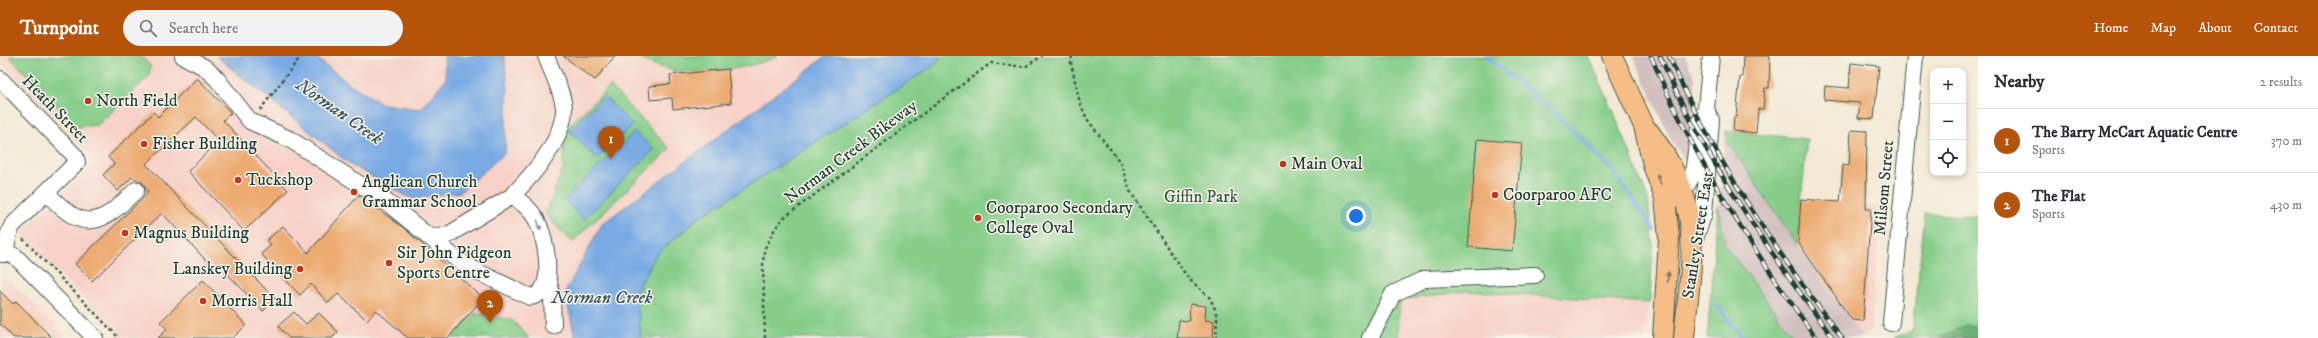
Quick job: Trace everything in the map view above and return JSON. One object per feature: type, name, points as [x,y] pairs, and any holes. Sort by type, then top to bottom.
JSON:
[{"type":"main road","points":[[1612,56],[1644,126],[1653,165],[1664,198],[1667,217]]},
{"type":"main road","points":[[1644,126],[1667,156],[1684,193],[1689,210],[1693,246]]},
{"type":"main road","name":"Stanley Street East","points":[[1663,338],[1669,270],[1667,217]]},
{"type":"main road","name":"Stanley Street East","points":[[1684,338],[1693,246]]},
{"type":"street","points":[[183,56],[204,67],[216,78],[250,120],[309,151],[340,174],[384,200],[459,261],[520,294],[534,297],[544,308],[555,332]]},
{"type":"street","points":[[427,236],[439,237],[455,230],[512,196],[547,155],[557,135],[564,111],[546,56]]},
{"type":"street","name":"Stanley Street East","points":[[1667,217],[1684,193],[1692,174],[1700,121],[1706,109],[1711,56]]},
{"type":"street","name":"Milsom Street","points":[[1891,323],[1915,56]]},
{"type":"street","name":"Heath Street","points":[[0,79],[77,160],[74,167],[12,228],[2,254]]},
{"type":"street","name":"Stanley Street East","points":[[1693,246],[1704,213],[1711,120],[1706,109]]},
{"type":"street","points":[[526,206],[534,171]]},
{"type":"street","points":[[47,193],[63,210],[79,220],[91,221],[114,212],[136,190]]},
{"type":"street","points":[[512,196],[526,206],[538,221],[544,246],[552,296],[555,332]]},
{"type":"street","points":[[455,230],[451,243],[459,261]]},
{"type":"street","points":[[2,254],[16,257],[96,338]]},
{"type":"street","points":[[1370,338],[1393,294],[1424,279],[1535,275]]},
{"type":"street","points":[[534,297],[546,286],[548,277]]},
{"type":"path","points":[[265,105],[301,56]]},
{"type":"path","name":"Norman Creek Bikeway","points":[[765,338],[762,263],[765,248],[782,219],[991,62],[1025,67],[1042,56]]},
{"type":"path","points":[[1072,56],[1071,63],[1080,103],[1087,119],[1120,162],[1130,191],[1188,278],[1210,298],[1216,314],[1216,338]]},
{"type":"path","points":[[20,236],[119,338]]},
{"type":"shaded area","name":"Anglican Church Grammar School","points":[[0,56],[826,56],[602,224],[565,292],[575,338],[122,338],[20,233],[96,161],[0,61]]},
{"type":"shaded area","points":[[1633,56],[1685,56],[1695,79],[1688,164],[1672,142]]},
{"type":"shaded area","points":[[1725,138],[1863,338],[1794,338],[1725,245],[1718,206]]},
{"type":"shaded area","points":[[1801,198],[1881,207],[1871,331],[1863,338],[1797,244]]},
{"type":"shaded area","points":[[1,279],[10,280],[67,338],[0,338]]},
{"type":"shaded area","points":[[1467,291],[1650,303],[1644,338],[1398,338],[1400,300]]},
{"type":"green space","name":"North Field","points":[[9,56],[141,56],[151,66],[149,76],[98,125],[77,127]]},
{"type":"green space","points":[[634,56],[778,56],[743,67],[717,71],[692,71],[663,68]]},
{"type":"green space","name":"Giffin Park","points":[[941,56],[1588,56],[1613,110],[1648,199],[1653,244],[1650,303],[1467,291],[1400,300],[1398,338],[641,338],[636,292],[656,255],[697,219],[936,64]]},
{"type":"green space","points":[[610,86],[670,149],[572,242],[545,214],[563,169],[565,129]]},
{"type":"green space","points":[[1726,131],[1807,139],[1797,244],[1725,138]]},
{"type":"green space","points":[[1718,206],[1725,245],[1794,338],[1707,338]]},
{"type":"green space","points":[[1925,213],[1978,217],[1978,338],[1893,338],[1913,330]]},
{"type":"green space","points":[[474,313],[512,320],[529,338],[452,338]]},
{"type":"green space","points":[[1968,324],[1978,328],[1978,338],[1938,338]]},
{"type":"water","name":"Norman Creek","points":[[216,56],[314,56],[350,84],[382,104],[420,109],[446,79],[444,56],[504,56],[508,88],[505,153],[460,192],[412,199],[351,165]]},
{"type":"water","name":"Norman Creek","points":[[826,56],[941,56],[936,64],[697,219],[656,255],[636,292],[641,338],[575,338],[565,292],[602,224]]},
{"type":"water","points":[[604,96],[633,125],[597,159],[569,130]]},
{"type":"water","points":[[635,131],[654,150],[583,220],[564,200]]},
{"type":"building","points":[[563,56],[615,56],[595,80]]},
{"type":"building","points":[[1743,56],[1770,56],[1769,88],[1765,88],[1763,109],[1758,109],[1756,133],[1733,131],[1740,77],[1742,77]]},
{"type":"building","points":[[1851,63],[1879,66],[1874,119],[1858,118],[1860,103],[1824,100],[1825,86],[1849,88]]},
{"type":"building","points":[[728,69],[731,103],[673,109],[672,98],[650,100],[649,86],[671,84],[670,75]]},
{"type":"building","points":[[197,78],[231,113],[223,120],[288,190],[244,231],[188,171],[219,141],[196,117],[146,164],[275,299],[263,311],[219,265],[215,270],[162,213],[92,281],[75,264],[148,193],[143,183],[132,177],[118,191],[103,175],[114,164],[108,157],[154,112],[158,117]]},
{"type":"building","points":[[1851,130],[1867,131],[1866,209],[1871,209],[1863,321],[1852,320],[1798,242],[1801,199],[1840,202],[1843,165],[1849,166]]},
{"type":"building","name":"Coorparoo AFC","points":[[1477,139],[1522,143],[1512,251],[1468,247]]},
{"type":"building","name":"Sir John Pidgeon Sports Centre","points":[[359,195],[405,229],[483,298],[448,338],[408,338],[376,310],[367,320],[338,294],[328,303],[311,284],[300,295],[261,254],[271,245],[267,240],[283,226],[308,253]]},
{"type":"building","name":"Morris Hall","points":[[203,280],[246,325],[233,338],[158,338],[167,329],[160,322]]},
{"type":"building","points":[[0,291],[13,304],[16,301],[52,338],[14,338],[0,324]]},
{"type":"building","points":[[1190,304],[1206,306],[1205,320],[1214,321],[1213,338],[1177,338],[1179,320],[1189,321]]},
{"type":"building","points":[[294,312],[306,324],[319,313],[338,332],[332,338],[289,338],[278,326]]},
{"type":"waterway","points":[[1487,56],[1571,129],[1612,170],[1654,230]]},
{"type":"waterway","points":[[1716,305],[1743,338]]},
{"type":"railway","points":[[1651,56],[1686,130],[1725,202],[1769,271],[1816,338]]},
{"type":"railway","points":[[1660,56],[1696,131],[1738,202],[1784,270],[1833,338]]},
{"type":"railway","points":[[1669,56],[1686,94],[1725,167],[1769,237],[1842,338]]},
{"type":"place","name":"North Field","points":[[88,101]]},
{"type":"place","name":"Fisher Building","points":[[144,144]]},
{"type":"place","name":"The Barry McCart Aquatic Centre","points":[[611,159]]},
{"type":"place","name":"Main Oval","points":[[1283,164]]},
{"type":"place","name":"Tuckshop","points":[[238,180]]},
{"type":"place","name":"Anglican Church Grammar School","points":[[354,192]]},
{"type":"place","name":"Coorparoo AFC","points":[[1495,195]]},
{"type":"place","name":"Coorparoo Secondary College Oval","points":[[978,218]]},
{"type":"place","name":"Magnus Building","points":[[125,233]]},
{"type":"place","name":"Sir John Pidgeon Sports Centre","points":[[389,263]]},
{"type":"place","name":"Lanskey Building","points":[[300,269]]},
{"type":"place","name":"Morris Hall","points":[[203,301]]},
{"type":"place","name":"The Flat","points":[[490,323]]}]
